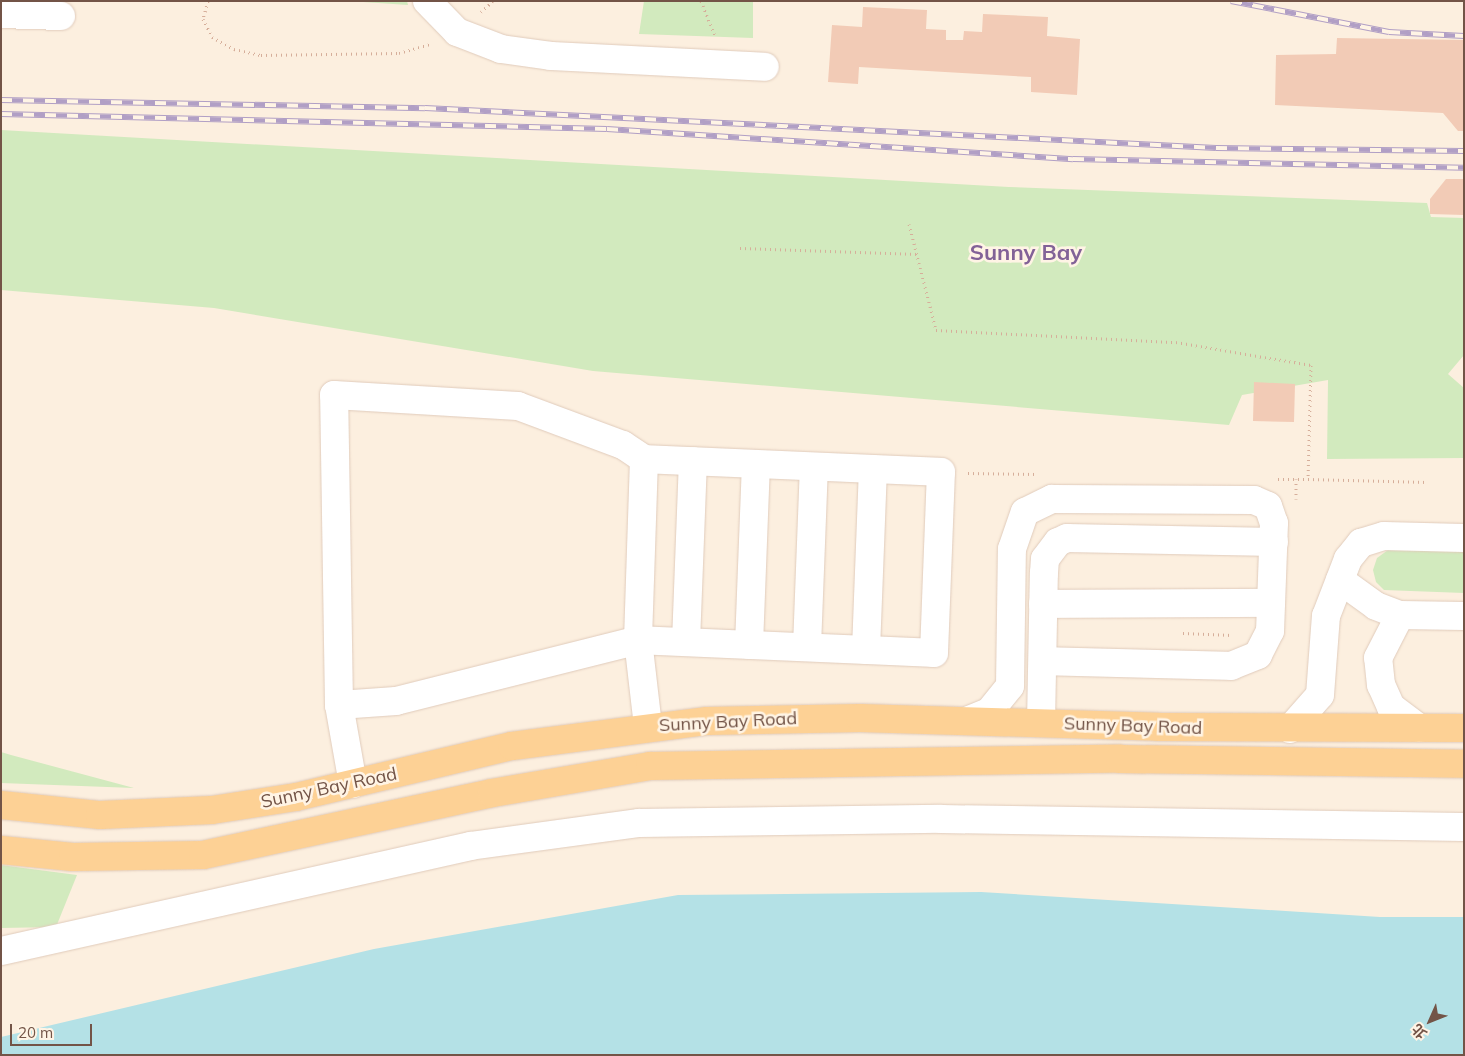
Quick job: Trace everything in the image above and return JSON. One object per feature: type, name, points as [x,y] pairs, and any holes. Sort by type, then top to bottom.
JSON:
[{"type":"main road","name":"Sunny Bay Road","points":[[1,805],[100,815],[154,814],[261,804],[512,746],[648,726],[781,718],[969,720],[1290,729],[1464,728]]},
{"type":"main road","points":[[648,726],[650,766]]},
{"type":"main road","name":"Sunny Bay Road","points":[[1,850],[73,857],[203,854],[492,794],[650,766],[1110,759],[1464,764]]},
{"type":"lane","points":[[427,1],[456,32],[501,49],[551,56],[764,67]]},
{"type":"lane","points":[[1,14],[61,16]]},
{"type":"lane","points":[[339,705],[396,701],[638,640],[934,653],[941,472],[644,460],[623,445],[518,406],[334,395],[339,705],[353,784]]},
{"type":"lane","points":[[644,460],[638,640],[648,726]]},
{"type":"lane","points":[[686,642],[693,461]]},
{"type":"lane","points":[[749,645],[756,464]]},
{"type":"lane","points":[[807,647],[814,466]]},
{"type":"lane","points":[[866,650],[873,469]]},
{"type":"lane","points":[[969,720],[995,707],[1010,686],[1012,549],[1016,528],[1025,512],[1037,504],[1052,499],[1254,500],[1268,506],[1273,516],[1274,542],[1271,603],[1265,645],[1247,662],[1231,666],[1043,661]]},
{"type":"lane","points":[[1041,723],[1045,559],[1052,548],[1068,538],[1274,542]]},
{"type":"lane","points":[[1290,729],[1320,695],[1326,616],[1348,559],[1370,538],[1464,538]]},
{"type":"lane","points":[[1340,580],[1376,606],[1400,615],[1464,616]]},
{"type":"lane","points":[[1043,604],[1271,603]]},
{"type":"lane","points":[[1400,615],[1377,667],[1391,707],[1419,728]]},
{"type":"lane","points":[[1,951],[470,846],[639,823],[941,819],[1464,828]]},
{"type":"path","points":[[208,1],[204,19],[212,37],[234,49],[261,54],[399,53],[456,32],[493,1]]},
{"type":"path","points":[[701,1],[727,65]]},
{"type":"path","points":[[909,224],[936,330],[1176,342],[1311,365],[1308,479],[1427,482]]},
{"type":"path","points":[[740,248],[918,254]]},
{"type":"green space","points":[[348,1],[407,1],[408,5]]},
{"type":"green space","points":[[644,1],[753,1],[753,38],[639,34]]},
{"type":"green space","points":[[1,130],[1009,187],[1427,203],[1431,217],[1464,218],[1464,355],[1448,374],[1464,388],[1464,458],[1327,459],[1328,380],[1242,395],[1229,425],[593,371],[214,308],[1,290]]},
{"type":"green space","points":[[1388,550],[1464,550],[1464,593],[1384,590],[1376,582],[1373,570],[1377,558]]},
{"type":"green space","points":[[1,752],[11,755],[134,788],[1,783]]},
{"type":"green space","points":[[1,865],[77,875],[56,927],[1,928]]},
{"type":"water","points":[[981,892],[1380,917],[1464,917],[1464,1055],[1,1055],[1,1037],[374,949],[678,895]]},
{"type":"building","points":[[863,7],[927,10],[926,29],[946,30],[946,40],[963,40],[964,31],[982,32],[983,14],[1048,17],[1047,36],[1080,39],[1077,95],[1031,92],[1031,77],[859,67],[858,84],[828,82],[832,25],[862,27]]},
{"type":"building","points":[[1337,38],[1464,40],[1464,131],[1458,131],[1443,113],[1275,105],[1276,55],[1336,54]]},
{"type":"building","points":[[1446,179],[1464,179],[1464,215],[1430,214],[1430,199]]},
{"type":"building","points":[[1254,382],[1295,384],[1294,422],[1253,421]]},
{"type":"railway","points":[[1231,1],[1389,32],[1464,36]]},
{"type":"railway","points":[[1,100],[425,108],[1216,148],[1464,151]]},
{"type":"railway","points":[[1,114],[607,129],[1073,159],[1464,168]]},
{"type":"district","name":"Sunny Bay","points":[[1026,253]]}]
